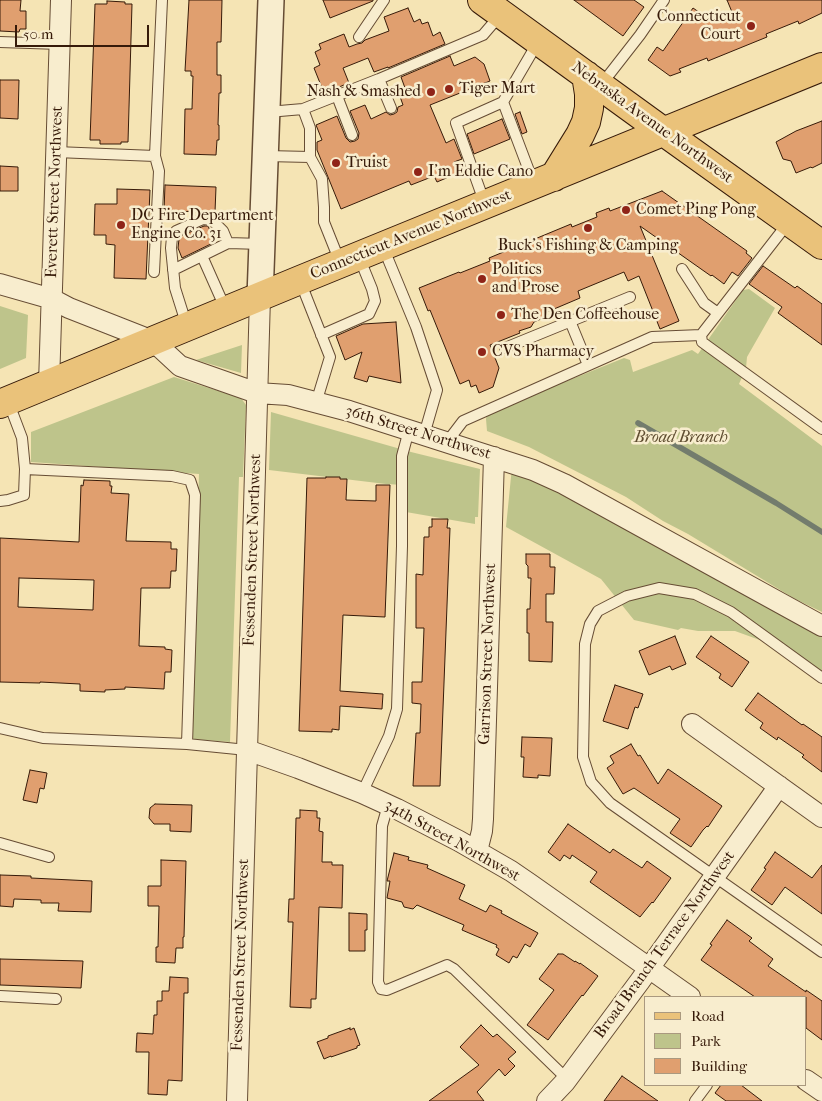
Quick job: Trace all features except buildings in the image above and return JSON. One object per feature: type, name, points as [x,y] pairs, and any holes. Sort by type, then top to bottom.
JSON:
[{"type":"main road","name":"Nebraska Avenue Northwest","points":[[492,7],[822,245]]},
{"type":"main road","name":"Connecticut Avenue Northwest","points":[[4,403],[260,296],[822,67]]},
{"type":"main road","points":[[544,181],[580,135],[586,122],[589,94],[593,80]]},
{"type":"street","name":"Everett Street Northwest","points":[[49,384],[61,0]]},
{"type":"street","name":"Fessenden Street Northwest","points":[[236,1101],[260,296],[271,0]]},
{"type":"street","name":"36th Street Northwest","points":[[0,284],[52,299],[78,312],[153,341],[180,366],[257,393],[288,395],[349,411],[533,470],[564,484],[822,626]]},
{"type":"street","name":"Garrison Street Northwest","points":[[478,851],[483,819],[494,457]]},
{"type":"street","points":[[692,724],[822,817]]},
{"type":"street","name":"34th Street Northwest","points":[[247,750],[362,793],[478,851],[530,884],[689,996]]},
{"type":"street","name":"Broad Branch Terrace Northwest","points":[[547,1101],[567,1079],[780,786]]},
{"type":"street","points":[[807,1081],[822,1091]]},
{"type":"lane","points":[[154,272],[159,171],[155,156],[162,0]]},
{"type":"lane","points":[[359,37],[384,0]]},
{"type":"lane","points":[[593,80],[640,35],[664,0]]},
{"type":"lane","points":[[267,112],[303,109],[483,35],[492,7]]},
{"type":"lane","points":[[486,205],[456,123],[503,102],[539,41]]},
{"type":"lane","points":[[0,42],[60,44]]},
{"type":"lane","points":[[379,79],[391,108]]},
{"type":"lane","points":[[336,96],[352,135]]},
{"type":"lane","points":[[503,102],[544,181]]},
{"type":"lane","points":[[303,109],[310,128],[310,158],[322,179],[324,222],[361,255],[416,327],[437,390],[417,433],[402,456],[402,546],[397,709],[389,736],[362,793]]},
{"type":"lane","points":[[56,152],[155,156]]},
{"type":"lane","points":[[265,156],[310,158]]},
{"type":"lane","points":[[187,326],[175,288],[171,248],[172,237],[176,231],[203,219],[212,220],[223,231],[228,243]]},
{"type":"lane","points":[[789,222],[701,335],[702,342],[822,429]]},
{"type":"lane","points":[[174,270],[228,243],[262,244]]},
{"type":"lane","points":[[321,335],[369,314],[375,301],[361,255]]},
{"type":"lane","points":[[202,256],[226,310]]},
{"type":"lane","points":[[682,269],[704,304],[718,313]]},
{"type":"lane","points":[[300,280],[330,356],[316,403]]},
{"type":"lane","points":[[504,348],[630,297]]},
{"type":"lane","points":[[570,321],[588,365]]},
{"type":"lane","points":[[447,442],[463,421],[652,337],[701,335]]},
{"type":"lane","points":[[0,501],[24,495],[25,469],[22,438],[4,403]]},
{"type":"lane","points":[[25,469],[172,476],[190,480],[195,496],[187,744]]},
{"type":"lane","points":[[822,678],[731,612],[695,594],[659,588],[627,596],[598,611],[590,624],[585,644],[583,757],[591,782],[610,802],[822,952]]},
{"type":"lane","points":[[0,728],[43,738],[187,744],[247,750]]},
{"type":"lane","points":[[388,805],[382,826],[378,982],[382,989],[387,990],[447,965],[454,969],[567,1079]]},
{"type":"lane","points":[[0,843],[49,857]]},
{"type":"lane","points":[[0,996],[56,999]]},
{"type":"lane","points":[[695,1101],[706,1086]]},
{"type":"green space","name":"Broad Branch","points":[[749,289],[775,308],[747,357],[746,368],[739,384],[822,446],[822,612],[795,599],[626,497],[529,447],[487,431],[486,419],[487,414],[490,412],[624,358],[630,360],[633,372],[692,350],[698,354],[743,290]]},
{"type":"green space","points":[[0,306],[28,315],[26,358],[0,369]]},
{"type":"green space","points":[[242,345],[241,373],[196,360]]},
{"type":"green space","points":[[174,377],[241,398],[246,405],[243,477],[239,477],[230,742],[191,739],[199,474],[31,462],[31,432]]},
{"type":"green space","points":[[271,412],[411,452],[480,469],[478,517],[475,517],[475,524],[406,512],[404,485],[269,470]]},
{"type":"green space","points":[[512,467],[822,634],[822,679],[768,643],[735,631],[698,631],[681,628],[678,630],[634,620],[601,579],[506,527]]},
{"type":"waterway","name":"Broad Branch","points":[[638,423],[776,503],[822,532]]},
{"type":"place","name":"Connecticut Court","points":[[751,26]]},
{"type":"place","name":"Tiger Mart","points":[[449,89]]},
{"type":"place","name":"Nash & Smashed","points":[[431,92]]},
{"type":"place","name":"Truist","points":[[336,163]]},
{"type":"place","name":"I’m Eddie Cano","points":[[418,172]]},
{"type":"place","name":"Comet Ping Pong","points":[[626,210]]},
{"type":"place","name":"DC Fire Department Engine Co. 31","points":[[121,225]]},
{"type":"place","name":"Buck's Fishing & Camping","points":[[588,228]]},
{"type":"place","name":"Politics and Prose","points":[[482,279]]},
{"type":"place","name":"The Den Coffeehouse","points":[[501,315]]},
{"type":"place","name":"CVS Pharmacy","points":[[482,352]]}]
